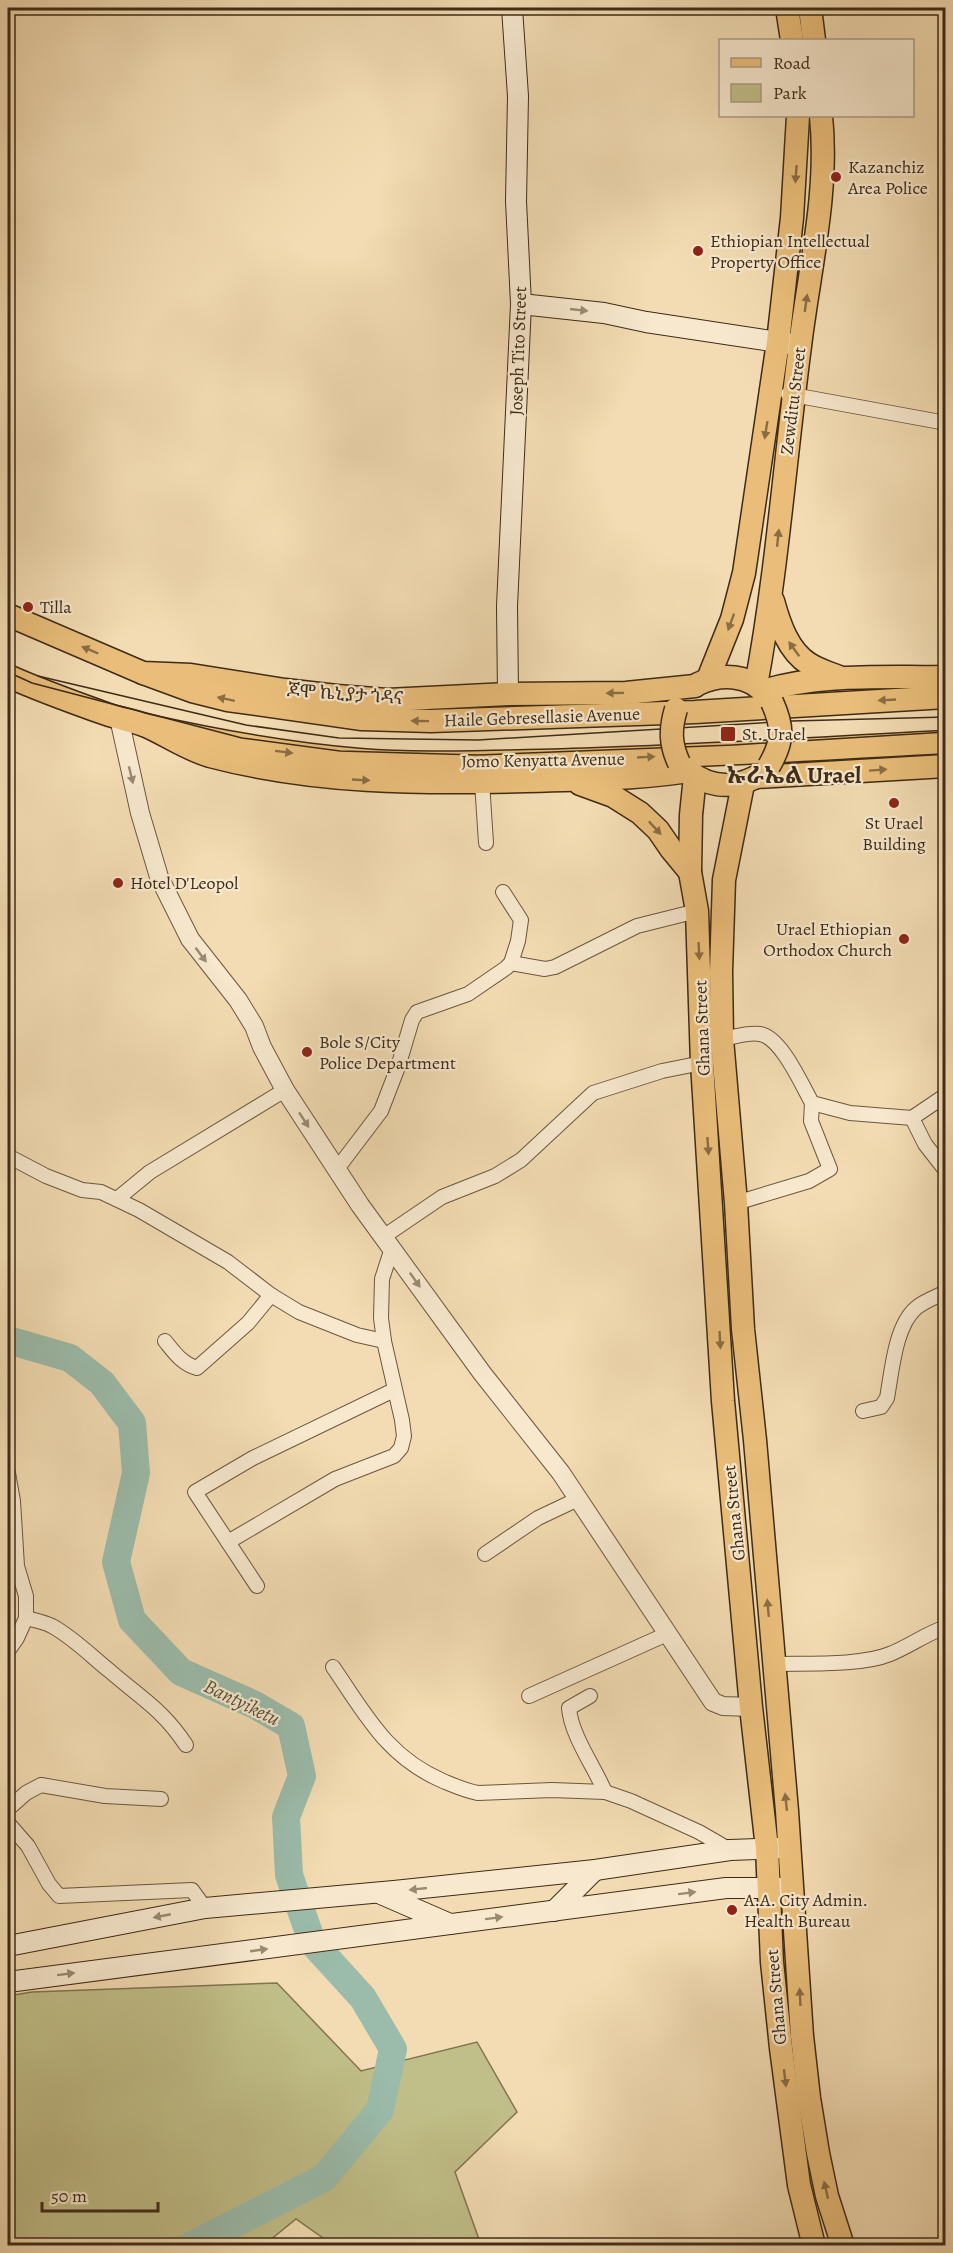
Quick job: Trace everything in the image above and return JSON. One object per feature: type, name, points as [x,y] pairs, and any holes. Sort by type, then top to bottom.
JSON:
[{"type":"main road","name":"Joseph Tito Street","points":[[508,694],[507,606],[521,304],[516,201],[518,96],[512,8]]},
{"type":"main road","points":[[788,8],[792,39]]},
{"type":"main road","points":[[810,8],[814,39]]},
{"type":"main road","name":"Zewditu Street","points":[[764,693],[783,393],[789,344],[792,218],[798,117]]},
{"type":"main road","name":"Zewditu Street","points":[[789,344],[815,241],[823,140],[821,117]]},
{"type":"main road","points":[[521,304],[604,313],[789,344]]},
{"type":"main road","name":"Zewditu Street","points":[[701,682],[738,602],[783,393]]},
{"type":"main road","points":[[771,596],[779,624],[795,653],[809,664],[842,679]]},
{"type":"main road","name":"ጆሞ ኬኒያታ ጎዳና","points":[[8,615],[143,673],[191,675],[285,690],[387,700],[508,694],[626,693],[701,682]]},
{"type":"main road","name":"Haile Gebresellasie Avenue","points":[[143,673],[192,691],[228,700],[362,719],[430,721],[695,712],[945,697]]},
{"type":"main road","points":[[8,676],[40,690],[144,725],[184,747],[209,755],[273,770],[329,778],[482,782],[658,776],[688,770]]},
{"type":"main road","points":[[756,776],[777,752],[781,736],[780,719],[764,693],[741,678],[724,676],[701,682],[682,697],[676,709],[671,727],[672,747],[688,770],[710,784],[726,786],[756,776],[945,766]]},
{"type":"main road","points":[[764,693],[785,684],[842,679],[945,677]]},
{"type":"main road","name":"Jomo Kenyatta Avenue","points":[[144,725],[221,742],[282,752],[372,761],[594,760],[945,742]]},
{"type":"main road","name":"Ghana Street","points":[[688,770],[691,815],[690,872],[697,911],[702,1064],[723,1401],[751,1707],[778,1848],[792,1888],[802,2036],[809,2098],[827,2196],[843,2246]]},
{"type":"main road","name":"Ghana Street","points":[[756,776],[723,880],[722,1039],[736,1203],[743,1329],[755,1440],[773,1664],[778,1848],[769,1887],[772,1962],[799,2185],[814,2246]]},
{"type":"main road","points":[[569,780],[613,796],[640,813],[658,831],[690,872]]},
{"type":"main road","points":[[8,1946],[205,1908],[595,1870],[730,1850],[778,1848]]},
{"type":"main road","points":[[554,1911],[595,1870]]},
{"type":"main road","points":[[8,1982],[726,1888],[792,1888]]},
{"type":"main road","points":[[377,1893],[450,1924]]},
{"type":"main road","points":[[772,1962],[798,1959]]},
{"type":"street","points":[[783,393],[945,423]]},
{"type":"street","points":[[119,718],[142,822],[159,877],[171,904],[200,954],[238,1000],[285,1090],[387,1242],[482,1373],[561,1473],[712,1702],[723,1706],[751,1707]]},
{"type":"street","points":[[482,782],[486,843]]},
{"type":"street","points":[[337,1169],[381,1111],[398,1067],[408,1030],[417,1012],[468,994],[511,963],[521,928],[521,920],[503,892]]},
{"type":"street","points":[[511,963],[545,969],[555,967],[637,926],[697,911]]},
{"type":"street","points":[[722,1039],[755,1033],[767,1036],[776,1044],[788,1060],[812,1103],[811,1121],[830,1169],[809,1181],[736,1203]]},
{"type":"street","points":[[228,1542],[335,1479],[394,1456],[401,1448],[404,1436],[381,1318],[382,1279],[387,1242],[442,1197],[495,1176],[521,1160],[593,1093],[662,1071],[702,1064]]},
{"type":"street","points":[[117,1199],[150,1172],[285,1090]]},
{"type":"street","points":[[812,1103],[850,1113],[912,1118],[945,1095]]},
{"type":"street","points":[[912,1118],[925,1144],[945,1171]]},
{"type":"street","points":[[8,1156],[46,1176],[82,1190],[101,1192],[117,1199],[228,1262],[271,1295],[299,1312],[357,1335],[384,1341]]},
{"type":"street","points":[[863,1411],[881,1407],[887,1398],[901,1329],[908,1316],[917,1306],[945,1292]]},
{"type":"street","points":[[165,1341],[179,1358],[189,1366],[197,1368],[248,1323],[271,1295]]},
{"type":"street","points":[[257,1586],[195,1492],[253,1458],[394,1390]]},
{"type":"street","points":[[8,1473],[14,1501],[12,1563],[26,1596],[26,1618],[8,1651]]},
{"type":"street","points":[[485,1554],[538,1518],[578,1499]]},
{"type":"street","points":[[26,1618],[45,1623],[69,1637],[158,1709],[173,1724],[186,1745]]},
{"type":"street","points":[[773,1664],[871,1659],[890,1654],[928,1633],[945,1628]]},
{"type":"street","points":[[529,1696],[667,1634]]},
{"type":"street","points":[[333,1667],[375,1728],[395,1752],[435,1778],[478,1793],[552,1790],[604,1792],[631,1801],[699,1832],[730,1850]]},
{"type":"street","points":[[590,1696],[569,1708],[569,1716],[575,1735],[594,1767],[604,1792]]},
{"type":"street","points":[[8,1809],[26,1793],[41,1785],[105,1796],[161,1799]]},
{"type":"street","points":[[8,1823],[28,1846],[49,1884],[59,1896],[192,1890],[205,1908]]},
{"type":"green space","points":[[277,1983],[361,2071],[477,2042],[517,2112],[455,2172],[481,2245],[333,2245],[296,2219],[264,2245],[8,2245],[8,1996],[32,1992]]},
{"type":"waterway","name":"Bantyiketu","points":[[8,1340],[70,1358],[102,1383],[132,1423],[136,1473],[116,1562],[132,1620],[181,1672],[255,1705],[291,1726],[302,1776],[286,1817],[289,1875],[312,1942],[363,1998],[393,2049],[380,2110],[324,2178],[190,2246]]},
{"type":"tram line","points":[[8,672],[32,683],[242,738],[340,751],[478,755],[733,745],[946,732]]},
{"type":"tram line","points":[[38,676],[246,725],[339,738],[478,740],[792,721],[946,717]]},
{"type":"place","name":"Kazanchiz Area Police","points":[[836,177]]},
{"type":"place","name":"Ethiopian Intellectual Property Office","points":[[698,251]]},
{"type":"place","name":"Tilla","points":[[28,607]]},
{"type":"place","name":"St. Urael","points":[[728,734]]},
{"type":"place","name":"St Urael Building","points":[[894,803]]},
{"type":"place","name":"Hotel D'Leopol","points":[[118,883]]},
{"type":"place","name":"Urael Ethiopian Orthodox Church","points":[[904,939]]},
{"type":"place","name":"Bole S/City Police Department","points":[[307,1052]]},
{"type":"place","name":"A.A. City Admin. Health Bureau","points":[[732,1910]]},
{"type":"district","name":"ኡራኤል Urael","points":[[794,775]]}]
